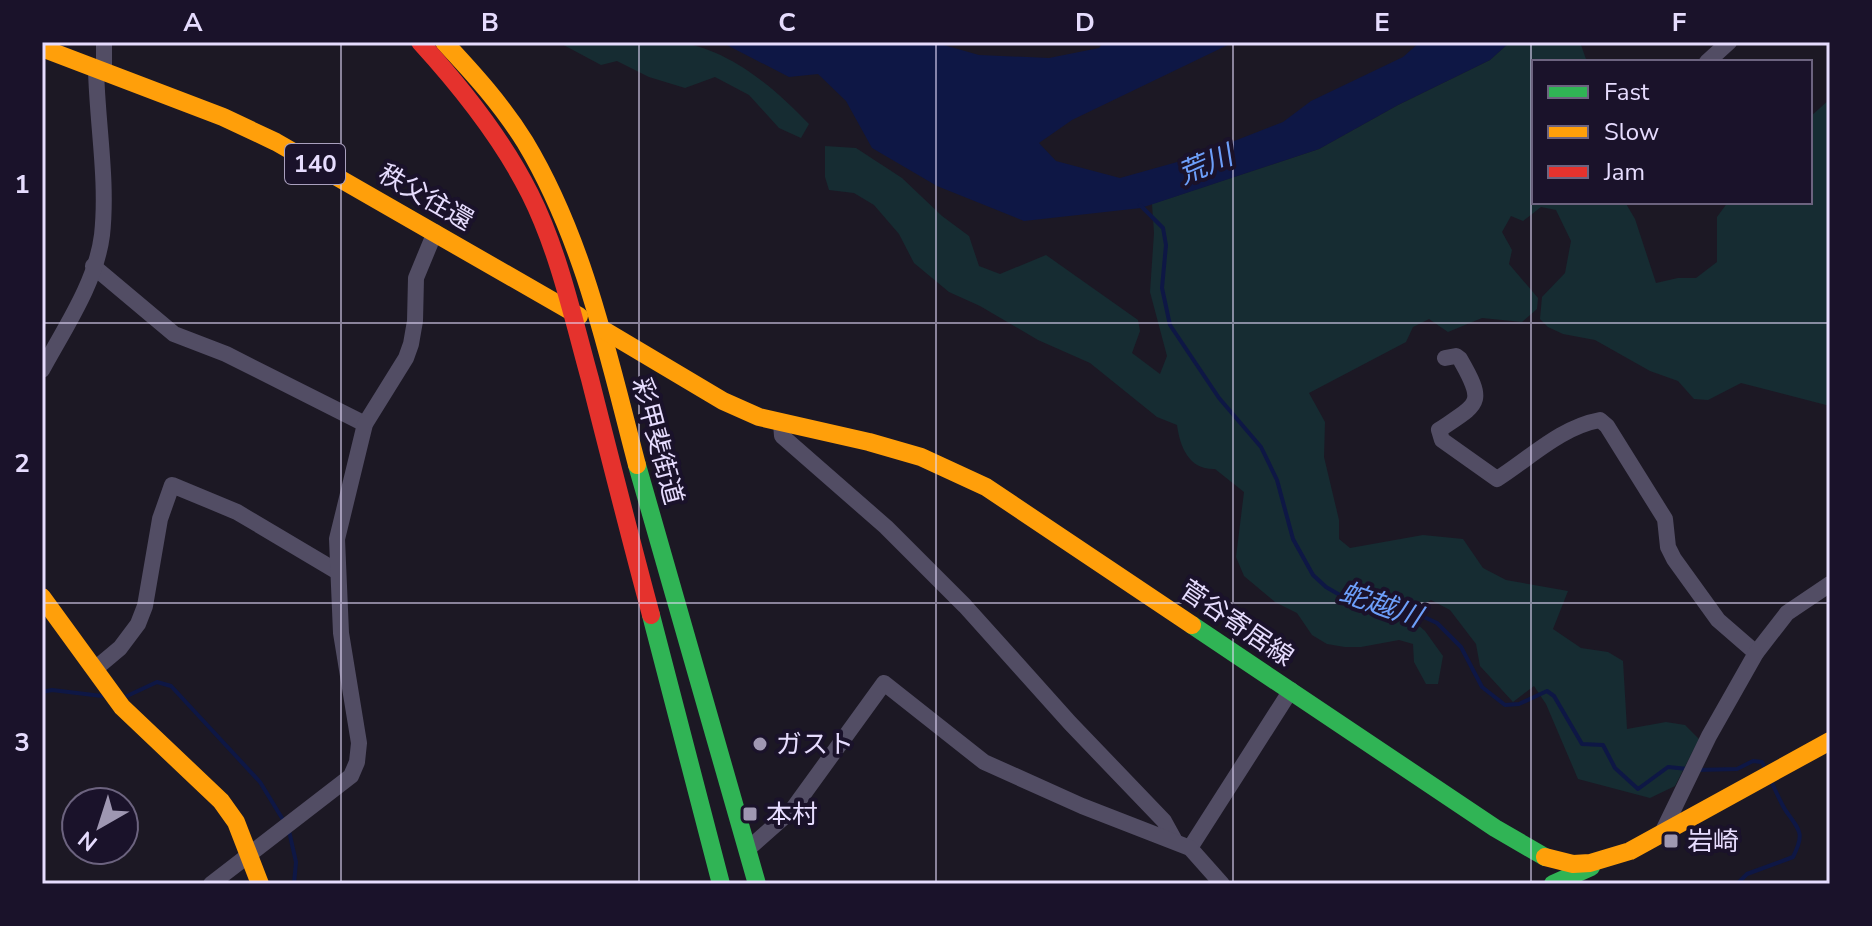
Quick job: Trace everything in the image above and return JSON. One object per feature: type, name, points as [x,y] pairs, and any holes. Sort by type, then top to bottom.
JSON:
[{"type":"main road","name":"彩甲斐街道","points":[[420,42],[459,84],[532,197],[572,312],[721,884]]},
{"type":"main road","name":"彩甲斐街道","points":[[444,42],[470,66],[500,104],[528,148],[558,207],[602,329],[649,508],[757,884]]},
{"type":"main road","name":"秩父往還","points":[[42,48],[223,117],[276,142],[602,329]]},
{"type":"main road","points":[[482,117],[500,104]]},
{"type":"main road","name":"菅谷寄居線","points":[[602,329],[723,401],[759,417],[921,457],[986,487],[1539,856],[1555,862],[1597,864],[1630,851],[1830,741]]},
{"type":"main road","points":[[623,516],[649,508]]},
{"type":"main road","points":[[42,597],[122,707],[221,801],[236,822],[260,884]]},
{"type":"main road","points":[[1557,883],[1597,864]]},
{"type":"street","points":[[42,370],[73,314],[102,238],[100,69],[104,42]]},
{"type":"street","points":[[1709,60],[1729,42]]},
{"type":"street","points":[[211,884],[351,776],[357,762],[359,743],[341,633],[337,539],[365,424],[406,358],[411,344],[416,278],[435,232]]},
{"type":"street","points":[[93,266],[174,334],[253,366],[365,424]]},
{"type":"street","points":[[1445,358],[1456,356],[1460,359],[1477,391],[1477,397],[1472,407],[1439,430],[1442,440],[1497,479],[1563,434],[1600,420],[1607,426],[1665,519],[1668,547],[1674,559],[1718,620],[1756,653]]},
{"type":"street","points":[[781,423],[782,436],[886,527],[965,606],[1222,884]]},
{"type":"street","points":[[95,669],[120,648],[138,624],[145,606],[160,519],[172,485],[237,512],[338,572]]},
{"type":"street","points":[[1661,835],[1709,736],[1756,653],[1787,613],[1830,584]]},
{"type":"street","points":[[748,849],[792,810],[884,683],[984,762],[1082,806],[1183,845]]},
{"type":"street","points":[[1183,845],[1291,690]]},
{"type":"green space","points":[[646,40],[694,45],[749,71],[809,124],[801,138],[779,128],[749,95],[715,77],[685,88],[649,77],[617,61],[601,65],[558,42]]},
{"type":"green space","points":[[1510,42],[1580,42],[1586,60],[1532,60],[1532,204],[1626,204],[1635,219],[1656,283],[1696,278],[1717,262],[1717,217],[1727,204],[1812,204],[1812,115],[1830,99],[1830,406],[1741,383],[1708,400],[1694,399],[1678,381],[1650,371],[1595,340],[1563,334],[1548,327],[1540,319],[1542,297],[1565,273],[1571,241],[1556,210],[1541,207],[1523,221],[1511,216],[1502,232],[1512,250],[1509,264],[1538,298],[1537,309],[1522,322],[1482,318],[1448,332],[1429,319],[1413,327],[1406,342],[1309,393],[1325,422],[1324,457],[1339,520],[1339,539],[1350,548],[1423,535],[1463,539],[1483,568],[1506,580],[1568,591],[1553,629],[1581,648],[1608,652],[1623,661],[1627,729],[1666,722],[1685,725],[1699,739],[1675,786],[1650,798],[1578,779],[1546,704],[1534,686],[1513,702],[1480,666],[1476,644],[1450,610],[1431,600],[1408,616],[1425,631],[1443,656],[1438,684],[1426,684],[1414,662],[1413,644],[1399,640],[1345,647],[1327,644],[1312,635],[1297,613],[1275,602],[1244,576],[1236,557],[1244,492],[1215,469],[1199,466],[1187,456],[1177,425],[1157,417],[1090,363],[1038,340],[949,292],[914,263],[899,234],[874,205],[854,193],[829,190],[825,177],[825,146],[856,148],[902,178],[942,216],[969,236],[979,266],[1000,274],[1046,255],[1138,320],[1140,331],[1132,353],[1160,374],[1167,356],[1150,292],[1154,233],[1152,204],[1319,149],[1398,105],[1490,60]]},
{"type":"water","name":"荒川","points":[[721,42],[933,42],[979,55],[1049,58],[1099,48],[1104,42],[1234,42],[1072,120],[1039,143],[1056,161],[1120,178],[1188,159],[1283,122],[1311,101],[1403,57],[1420,42],[1510,42],[1490,60],[1398,105],[1319,149],[1141,208],[1024,221],[937,186],[872,148],[846,101],[818,74],[789,77]]},
{"type":"waterway","name":"蛇越川","points":[[1140,205],[1163,228],[1166,245],[1162,288],[1170,325],[1219,398],[1261,447],[1277,480],[1293,539],[1313,575],[1345,598],[1383,603],[1437,623],[1461,647],[1482,687],[1505,705],[1519,704],[1547,691],[1554,696],[1582,744],[1603,745],[1615,768],[1638,789],[1668,767],[1688,769]]},
{"type":"waterway","points":[[127,696],[157,682],[171,686],[260,782],[285,823]]},
{"type":"waterway","points":[[42,692],[52,690],[102,696]]},
{"type":"waterway","name":"蛇越川","points":[[1697,770],[1737,769],[1753,761],[1762,762],[1764,766]]},
{"type":"waterway","name":"蛇越川","points":[[1737,884],[1747,874],[1793,857],[1799,842],[1798,828],[1771,781]]},
{"type":"waterway","points":[[289,831],[296,862],[294,884]]},
{"type":"traffic: fast","points":[[637,465],[757,884]]},
{"type":"traffic: fast","points":[[651,615],[721,884]]},
{"type":"traffic: fast","points":[[1192,625],[1495,828],[1545,857]]},
{"type":"traffic: fast","points":[[1553,884],[1591,867]]},
{"type":"traffic: slow","points":[[444,42],[516,128],[546,180],[579,258],[637,465]]},
{"type":"traffic: slow","points":[[42,48],[223,117],[276,142],[579,316]]},
{"type":"traffic: slow","points":[[602,329],[723,401],[759,417],[921,457],[986,487],[1192,625]]},
{"type":"traffic: slow","points":[[42,597],[122,707],[221,801],[236,822],[260,884]]},
{"type":"traffic: slow","points":[[1545,857],[1573,864],[1590,863],[1630,851],[1830,741]]},
{"type":"traffic: jam","points":[[420,42],[494,133],[519,173],[540,216],[571,309],[651,615]]},
{"type":"place","name":"ガスト","points":[[760,744]]},
{"type":"place","name":"本村","points":[[750,814]]},
{"type":"place","name":"岩崎","points":[[1671,841]]}]
